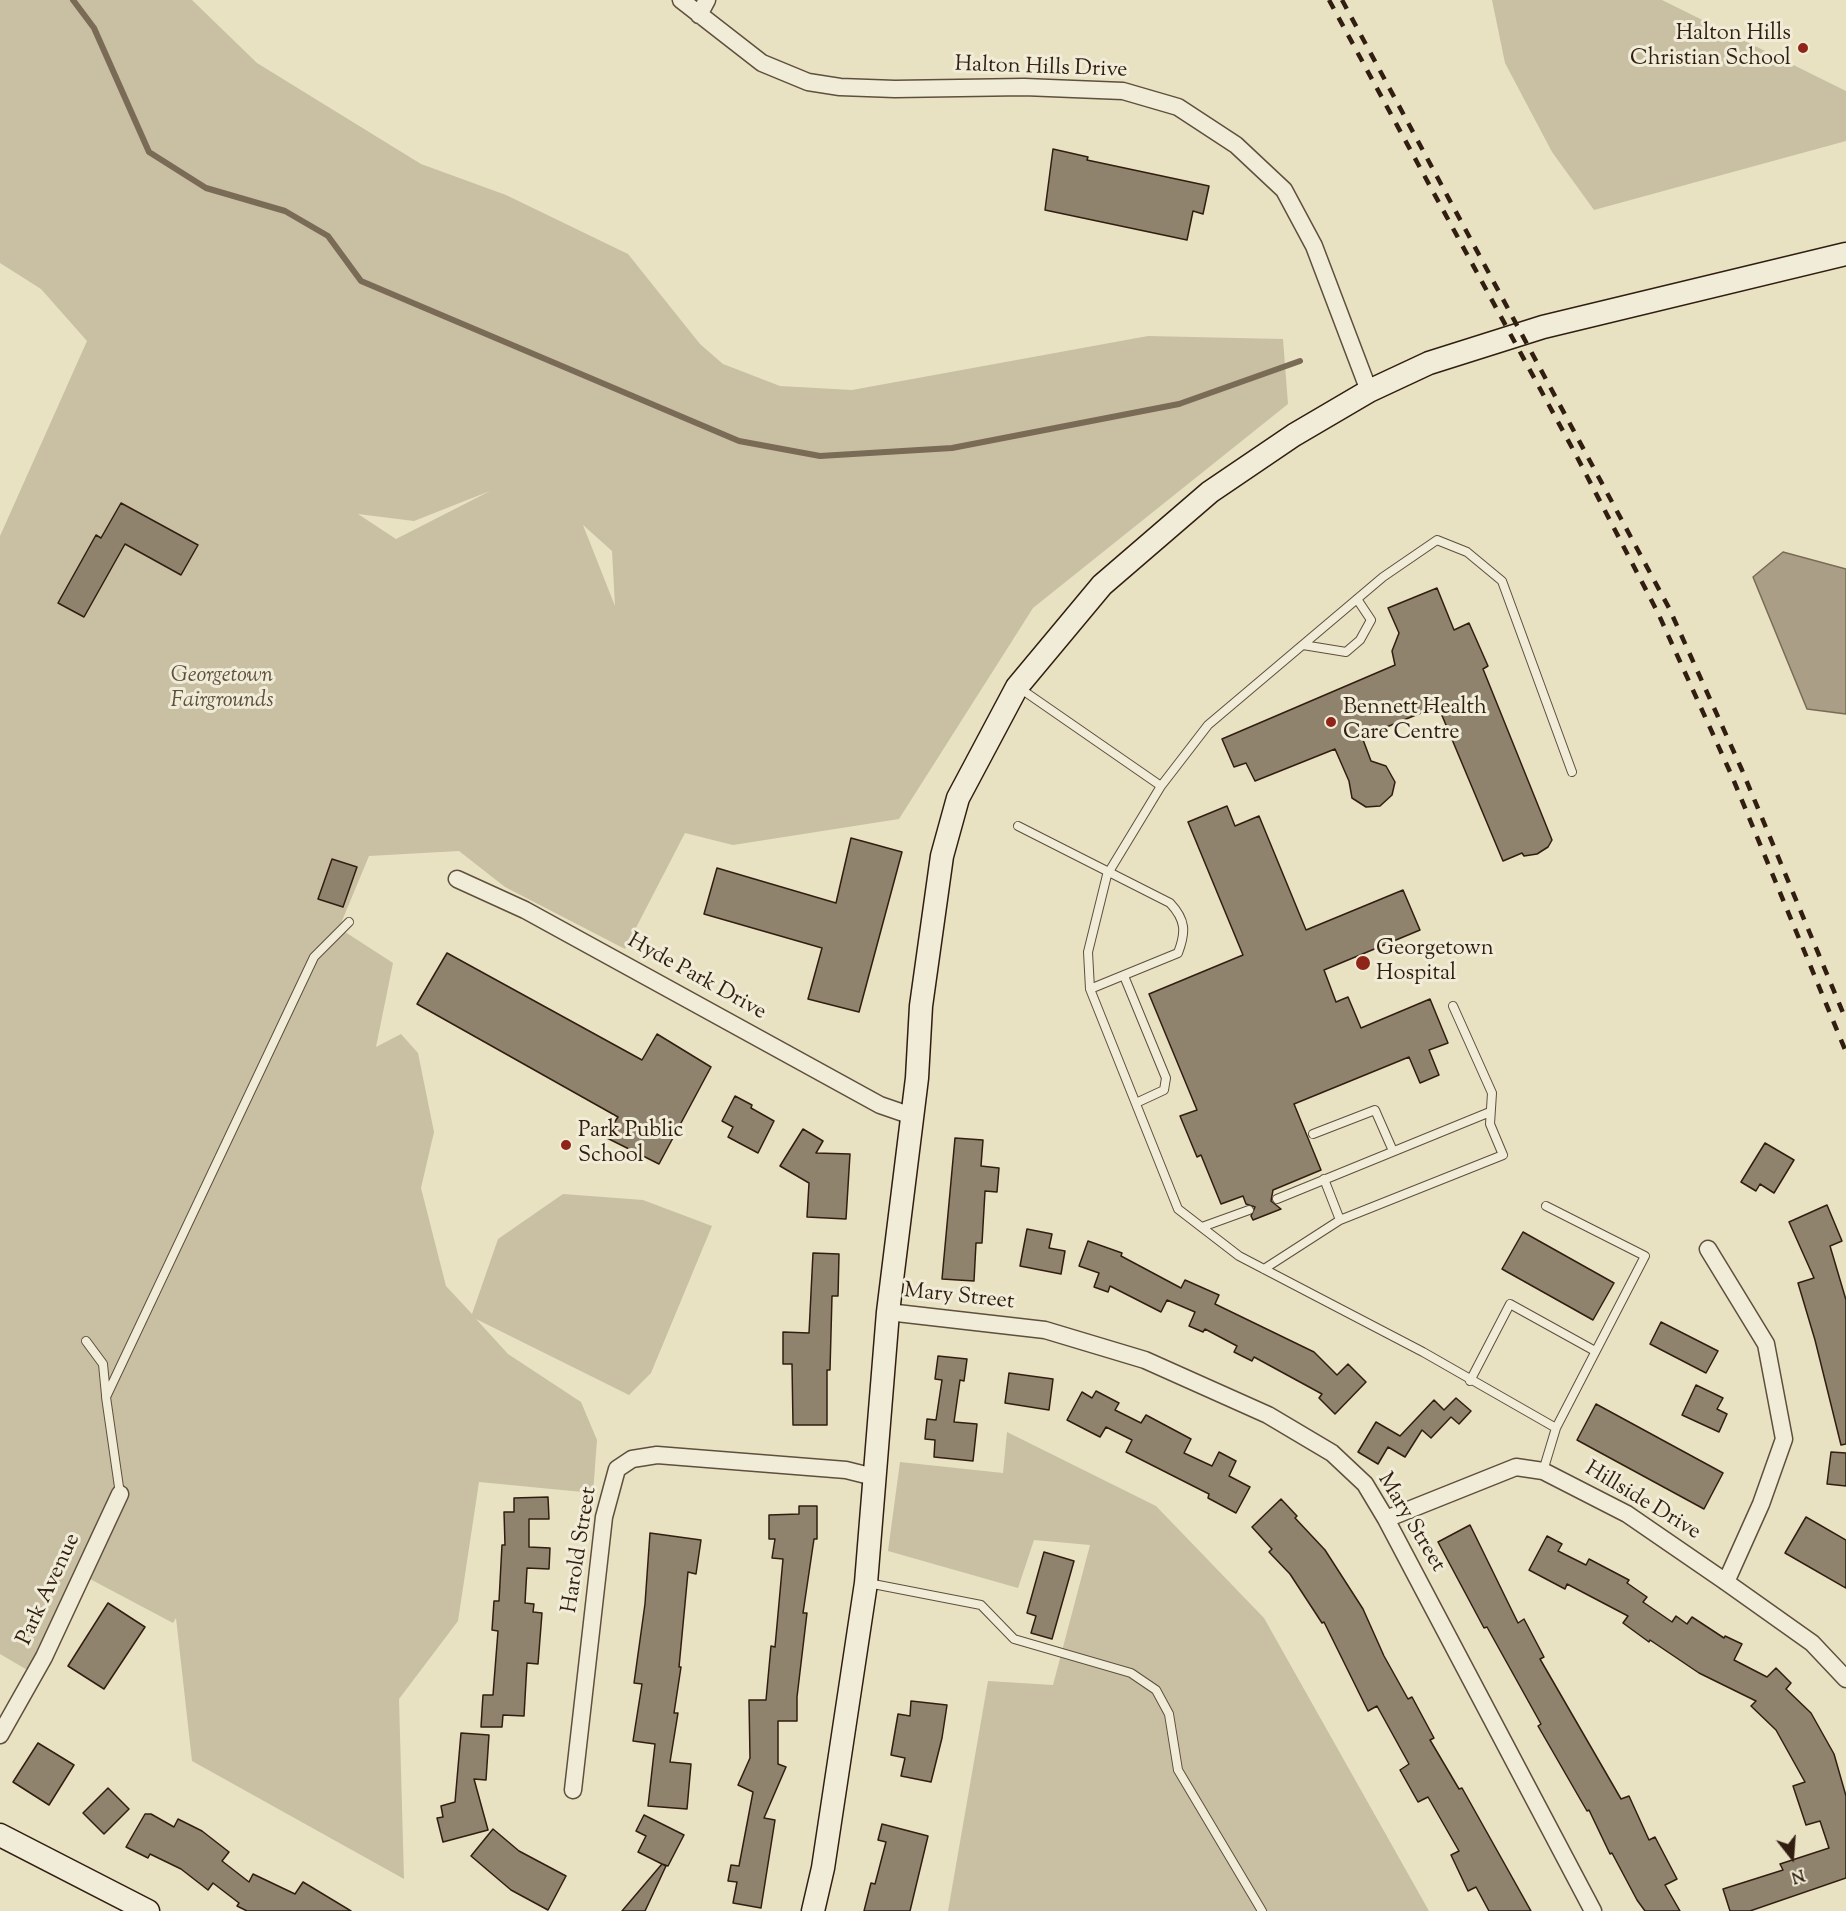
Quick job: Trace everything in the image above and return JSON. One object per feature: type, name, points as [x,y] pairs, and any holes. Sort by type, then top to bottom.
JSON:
[{"type":"street","name":"Halton Hills Drive","points":[[681,0],[703,7],[762,63],[808,82],[840,87],[884,89],[1024,87],[1123,91],[1178,107],[1236,145],[1284,190],[1314,246],[1369,391]]},
{"type":"street","points":[[813,1911],[823,1868],[866,1583],[888,1312],[912,1116],[921,1006],[942,856],[958,798],[1017,687],[1102,585],[1210,492],[1294,435],[1369,391],[1429,363],[1543,327],[1846,254]]},
{"type":"street","name":"Hyde Park Drive","points":[[457,879],[525,910],[880,1105],[912,1116]]},
{"type":"street","points":[[1708,1248],[1766,1344],[1784,1439],[1761,1504],[1726,1582]]},
{"type":"street","name":"Mary Street","points":[[888,1312],[1045,1330],[1145,1359],[1268,1415],[1332,1453],[1365,1485],[1386,1519],[1593,1911]]},
{"type":"street","name":"Harold Street","points":[[573,1790],[604,1517],[617,1469],[632,1459],[657,1455],[846,1470],[874,1477]]},
{"type":"street","name":"Hillside Drive","points":[[1386,1519],[1516,1467],[1543,1471],[1627,1514],[1812,1643],[1846,1679]]},
{"type":"street","name":"Park Avenue","points":[[0,1735],[44,1657],[120,1494]]},
{"type":"street","points":[[0,1835],[148,1911]]},
{"type":"lane","points":[[1556,1428],[1470,1381],[1423,1352],[1239,1256],[1178,1209],[1090,989],[1088,952],[1110,871],[1161,786],[1208,725],[1383,577],[1437,540],[1467,552],[1502,581],[1572,772]]},
{"type":"lane","points":[[1303,645],[1346,652],[1360,640],[1371,620],[1357,599]]},
{"type":"lane","points":[[1017,687],[1161,786]]},
{"type":"lane","points":[[1018,826],[1170,903],[1182,916],[1185,935],[1178,953],[1090,989]]},
{"type":"lane","points":[[106,1398],[314,957],[349,922]]},
{"type":"lane","points":[[1124,976],[1166,1078],[1164,1090],[1136,1103]]},
{"type":"lane","points":[[1264,1269],[1340,1220],[1503,1155],[1490,1124],[1492,1093],[1453,1006]]},
{"type":"lane","points":[[1313,1134],[1376,1110],[1393,1151]]},
{"type":"lane","points":[[1277,1199],[1490,1112]]},
{"type":"lane","points":[[1324,1179],[1340,1220]]},
{"type":"lane","points":[[1543,1471],[1556,1428],[1645,1256],[1546,1206]]},
{"type":"lane","points":[[1202,1227],[1248,1210]]},
{"type":"lane","points":[[1470,1381],[1510,1304],[1595,1351]]},
{"type":"lane","points":[[86,1341],[103,1364],[120,1494]]},
{"type":"lane","points":[[866,1583],[981,1605],[1014,1639],[1131,1673],[1156,1690],[1169,1714],[1178,1770],[1262,1911]]},
{"type":"green space","name":"Georgetown Fairgrounds","points":[[0,0],[192,0],[257,63],[421,164],[506,195],[628,254],[700,344],[723,364],[780,386],[852,390],[1148,336],[1283,339],[1288,404],[1033,608],[899,819],[733,845],[685,833],[625,949],[505,887],[459,851],[369,856],[339,928],[393,963],[376,1047],[401,1034],[418,1053],[434,1132],[421,1188],[446,1286],[472,1314],[498,1239],[563,1194],[643,1200],[712,1226],[651,1373],[629,1395],[476,1319],[508,1354],[581,1402],[597,1440],[593,1493],[479,1482],[458,1621],[399,1699],[404,1879],[192,1761],[176,1618],[173,1623],[90,1579],[29,1671],[0,1654],[0,536],[87,341],[41,289],[0,263]],"holes":[[[490,491],[396,539],[358,514],[414,521]],[[583,525],[612,551],[615,606]]]},
{"type":"green space","points":[[1492,0],[1662,0],[1846,91],[1846,141],[1594,210],[1552,152],[1505,63]]},
{"type":"green space","points":[[1007,1432],[1156,1506],[1264,1618],[1429,1911],[948,1911],[988,1681],[1053,1685],[1090,1545],[1034,1540],[1018,1588],[888,1551],[900,1462],[1003,1473]]},
{"type":"shaded area","points":[[1783,552],[1846,569],[1846,714],[1807,709],[1753,577]]},
{"type":"building","points":[[1053,149],[1088,157],[1087,160],[1209,186],[1203,214],[1193,211],[1187,240],[1045,210]]},
{"type":"building","points":[[121,503],[198,545],[181,575],[125,544],[84,617],[58,603],[96,535],[101,538]]},
{"type":"building","name":"Bennett Health Care Centre","points":[[1437,588],[1454,630],[1469,623],[1488,666],[1483,669],[1552,840],[1548,847],[1537,854],[1524,856],[1522,853],[1503,861],[1438,706],[1362,737],[1371,761],[1386,766],[1395,782],[1392,795],[1380,806],[1366,807],[1352,798],[1349,781],[1335,749],[1255,781],[1246,763],[1234,767],[1222,739],[1395,665],[1392,651],[1399,633],[1388,608]]},
{"type":"building","points":[[1227,806],[1235,826],[1259,816],[1306,930],[1403,890],[1420,930],[1324,970],[1336,1002],[1348,997],[1361,1028],[1430,999],[1448,1043],[1429,1050],[1439,1075],[1420,1083],[1409,1057],[1294,1104],[1321,1170],[1273,1190],[1271,1201],[1281,1209],[1253,1220],[1251,1216],[1255,1207],[1246,1204],[1243,1196],[1221,1204],[1201,1155],[1197,1157],[1180,1116],[1197,1110],[1149,994],[1243,955],[1188,822]]},
{"type":"building","points":[[851,838],[902,852],[859,1012],[808,999],[822,948],[704,914],[717,868],[836,903]]},
{"type":"building","points":[[332,859],[357,867],[343,907],[318,899]]},
{"type":"building","points":[[447,953],[642,1060],[657,1034],[711,1067],[659,1164],[605,1137],[618,1117],[417,1004]]},
{"type":"building","points":[[735,1096],[774,1121],[758,1153],[728,1137],[733,1127],[722,1121]]},
{"type":"building","points":[[803,1129],[823,1141],[816,1153],[850,1154],[846,1219],[807,1217],[809,1183],[780,1166]]},
{"type":"building","points":[[955,1138],[983,1140],[981,1166],[999,1168],[997,1192],[985,1191],[982,1243],[976,1243],[974,1281],[942,1279]]},
{"type":"building","points":[[1765,1143],[1794,1160],[1774,1193],[1760,1184],[1756,1191],[1741,1182]]},
{"type":"building","points":[[1827,1205],[1842,1241],[1830,1246],[1846,1300],[1846,1444],[1841,1445],[1815,1340],[1798,1283],[1814,1278],[1789,1222]]},
{"type":"building","points":[[1027,1229],[1052,1234],[1049,1248],[1065,1251],[1061,1274],[1020,1266]]},
{"type":"building","points":[[1523,1232],[1614,1283],[1593,1320],[1502,1269]]},
{"type":"building","points":[[1088,1241],[1122,1253],[1121,1256],[1181,1288],[1185,1280],[1219,1295],[1215,1304],[1314,1352],[1337,1375],[1348,1364],[1366,1382],[1335,1414],[1319,1398],[1322,1394],[1254,1357],[1252,1361],[1234,1352],[1237,1346],[1205,1329],[1203,1332],[1189,1326],[1195,1312],[1167,1300],[1161,1312],[1110,1286],[1108,1292],[1094,1287],[1099,1273],[1079,1266]]},
{"type":"building","points":[[813,1253],[839,1254],[838,1296],[832,1296],[830,1370],[827,1370],[827,1425],[793,1425],[792,1364],[783,1364],[783,1332],[809,1333]]},
{"type":"building","points":[[1661,1322],[1718,1351],[1706,1373],[1650,1344]]},
{"type":"building","points":[[938,1356],[967,1359],[964,1381],[960,1380],[954,1422],[977,1424],[973,1461],[934,1457],[935,1440],[925,1439],[927,1419],[936,1420],[942,1380],[935,1379]]},
{"type":"building","points":[[1009,1373],[1053,1379],[1049,1410],[1005,1403]]},
{"type":"building","points":[[1696,1385],[1723,1398],[1717,1409],[1727,1414],[1719,1432],[1682,1415]]},
{"type":"building","points":[[1096,1391],[1119,1403],[1115,1410],[1141,1423],[1146,1415],[1191,1439],[1184,1453],[1212,1466],[1219,1452],[1236,1461],[1229,1476],[1250,1487],[1236,1513],[1208,1498],[1209,1494],[1126,1452],[1132,1440],[1106,1427],[1100,1437],[1067,1420],[1082,1392],[1092,1398]]},
{"type":"building","points":[[1456,1398],[1471,1411],[1459,1424],[1451,1417],[1431,1438],[1422,1430],[1405,1457],[1388,1447],[1378,1464],[1358,1452],[1376,1422],[1400,1436],[1434,1400],[1444,1410]]},
{"type":"building","points":[[1596,1404],[1723,1473],[1704,1509],[1577,1440]]},
{"type":"building","points":[[1831,1452],[1846,1453],[1846,1486],[1827,1484]]},
{"type":"building","points":[[548,1497],[549,1519],[529,1519],[529,1547],[550,1548],[549,1569],[527,1568],[525,1603],[534,1604],[533,1612],[542,1613],[538,1664],[527,1663],[524,1716],[503,1715],[502,1727],[481,1727],[483,1695],[493,1695],[498,1631],[492,1630],[494,1601],[499,1601],[502,1545],[505,1545],[504,1512],[514,1512],[514,1498]]},
{"type":"building","points":[[1281,1499],[1297,1516],[1295,1518],[1325,1550],[1363,1609],[1384,1656],[1408,1699],[1412,1697],[1434,1738],[1430,1740],[1459,1789],[1462,1788],[1531,1911],[1489,1911],[1476,1887],[1468,1891],[1451,1855],[1459,1851],[1428,1797],[1418,1802],[1400,1770],[1409,1764],[1377,1706],[1368,1711],[1324,1622],[1322,1623],[1290,1574],[1269,1552],[1272,1549],[1252,1527]]},
{"type":"building","points":[[799,1506],[817,1506],[817,1539],[814,1539],[803,1613],[807,1613],[797,1697],[797,1721],[778,1721],[778,1764],[786,1767],[764,1818],[775,1820],[761,1908],[733,1903],[737,1882],[728,1881],[731,1865],[739,1866],[753,1792],[738,1785],[750,1758],[749,1700],[766,1700],[771,1646],[775,1647],[783,1559],[772,1558],[775,1539],[769,1539],[769,1515],[799,1514]]},
{"type":"building","points":[[1806,1517],[1846,1540],[1846,1588],[1785,1553]]},
{"type":"building","points":[[1470,1525],[1518,1623],[1524,1619],[1544,1657],[1540,1659],[1621,1799],[1629,1796],[1649,1840],[1655,1837],[1677,1879],[1665,1885],[1680,1911],[1645,1911],[1637,1900],[1612,1853],[1610,1854],[1589,1810],[1587,1811],[1538,1726],[1541,1724],[1487,1627],[1484,1628],[1438,1542]]},
{"type":"building","points":[[650,1533],[701,1540],[696,1574],[688,1572],[679,1667],[681,1667],[674,1713],[678,1713],[670,1762],[691,1764],[687,1809],[648,1806],[655,1744],[633,1741],[642,1684],[634,1683],[645,1604]]},
{"type":"building","points":[[1547,1536],[1562,1544],[1558,1551],[1586,1565],[1589,1559],[1629,1580],[1627,1583],[1647,1597],[1643,1602],[1672,1622],[1676,1616],[1687,1624],[1692,1617],[1724,1638],[1725,1636],[1742,1644],[1734,1660],[1767,1677],[1776,1668],[1791,1683],[1786,1689],[1811,1713],[1834,1754],[1846,1796],[1846,1878],[1750,1911],[1730,1911],[1723,1889],[1783,1870],[1780,1864],[1829,1848],[1820,1821],[1806,1825],[1793,1786],[1805,1782],[1776,1730],[1751,1706],[1756,1701],[1699,1673],[1650,1640],[1649,1642],[1623,1623],[1628,1616],[1567,1584],[1565,1589],[1529,1570]]},
{"type":"building","points":[[1044,1552],[1074,1561],[1052,1639],[1031,1633],[1036,1616],[1027,1613]]},
{"type":"building","points":[[108,1603],[145,1627],[104,1689],[68,1666]]},
{"type":"building","points":[[911,1701],[947,1705],[942,1738],[931,1782],[901,1776],[905,1758],[891,1755],[898,1714],[910,1716]]},
{"type":"building","points":[[461,1733],[489,1735],[486,1780],[474,1779],[488,1830],[443,1842],[437,1818],[443,1817],[441,1806],[455,1802]]},
{"type":"building","points":[[38,1743],[74,1765],[49,1805],[13,1782]]},
{"type":"building","points":[[108,1788],[129,1809],[104,1834],[83,1813]]},
{"type":"building","points":[[145,1814],[151,1814],[174,1827],[178,1819],[202,1831],[229,1852],[222,1861],[249,1882],[253,1874],[295,1894],[303,1882],[351,1911],[247,1911],[237,1906],[239,1903],[213,1883],[208,1890],[181,1869],[150,1854],[148,1858],[126,1847]]},
{"type":"building","points":[[644,1815],[684,1835],[668,1866],[638,1852],[646,1836],[636,1831]]},
{"type":"building","points":[[882,1824],[928,1836],[910,1911],[864,1911],[871,1883],[875,1884],[886,1842],[878,1840]]},
{"type":"building","points":[[493,1829],[519,1851],[566,1876],[548,1910],[511,1890],[471,1856]]},
{"type":"building","points":[[662,1864],[666,1866],[645,1911],[622,1911]]},
{"type":"waterway","points":[[73,0],[94,28],[149,152],[206,188],[285,211],[328,236],[361,281],[739,441],[820,456],[952,448],[1179,404],[1300,361]]},
{"type":"railway","points":[[1329,0],[1576,455],[1658,613],[1731,774],[1846,1052]]},
{"type":"railway","points":[[1342,0],[1669,608],[1742,770],[1846,1020]]},
{"type":"place","name":"Halton Hills Christian School","points":[[1803,48]]},
{"type":"place","name":"Bennett Health Care Centre","points":[[1331,722]]},
{"type":"place","name":"Georgetown Hospital","points":[[1363,963]]},
{"type":"place","name":"Park Public School","points":[[566,1145]]}]
